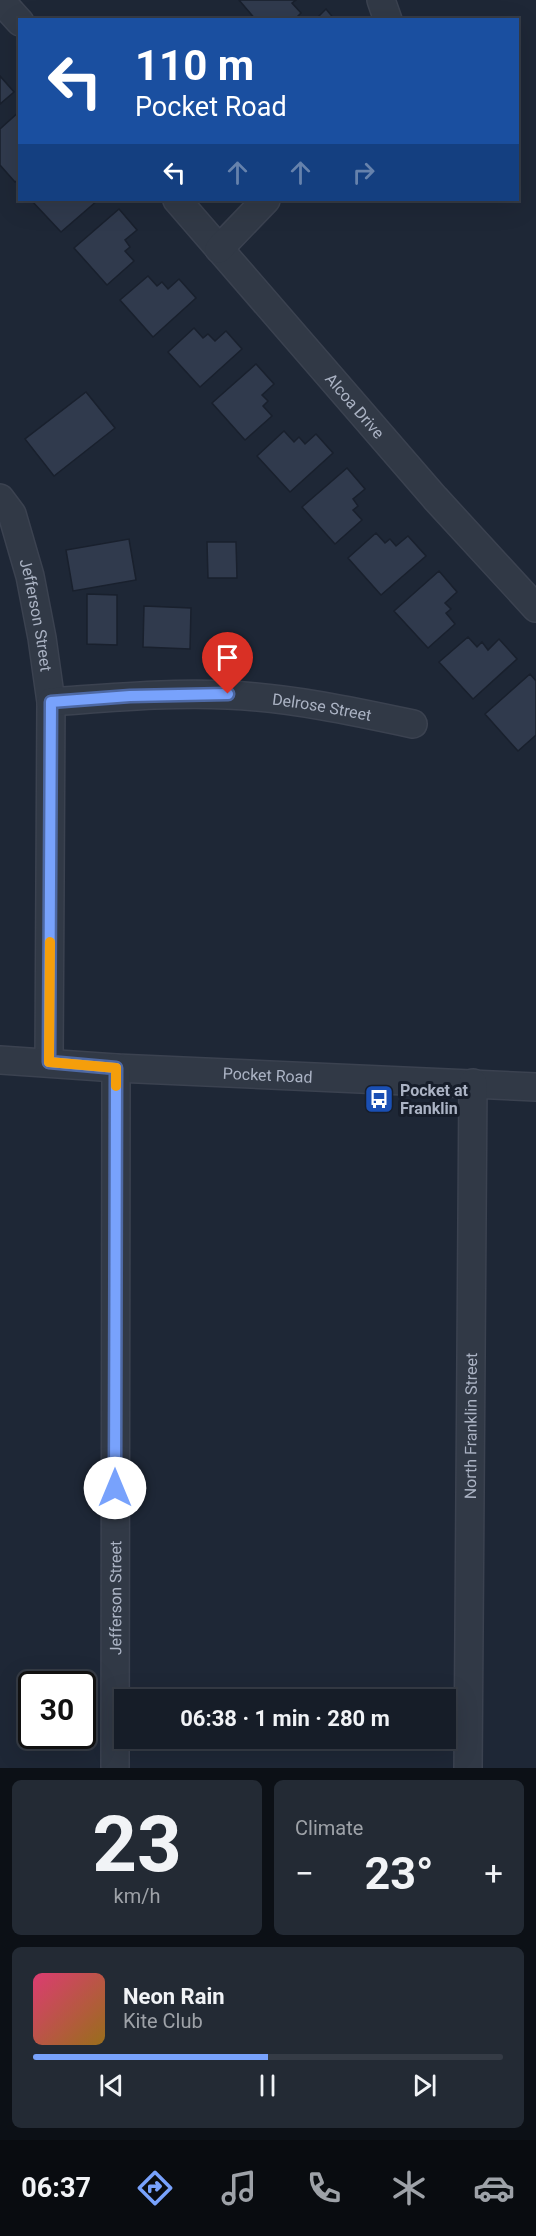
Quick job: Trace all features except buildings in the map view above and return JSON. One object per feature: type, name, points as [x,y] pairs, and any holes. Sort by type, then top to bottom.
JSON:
[{"type":"street","points":[[0,0],[18,20]]},
{"type":"street","points":[[381,0],[387,18]]},
{"type":"street","name":"Alcoa Drive","points":[[178,201],[435,498],[536,608]]},
{"type":"street","points":[[219,249],[265,201]]},
{"type":"street","name":"Jefferson Street","points":[[0,498],[12,514],[30,576],[51,702],[49,1062]]},
{"type":"street","name":"Delrose Street","points":[[51,702],[130,696],[228,694],[322,705],[413,724]]},
{"type":"street","name":"Pocket Road","points":[[0,1060],[116,1068],[536,1087]]},
{"type":"street","name":"Jefferson Street","points":[[115,1768],[116,1068]]},
{"type":"street","name":"North Franklin Street","points":[[468,1768],[472,1083]]},
{"type":"slow traffic","points":[[50,942],[49,1062],[116,1068],[116,1086]]},
{"type":"place","name":"Pocket at Franklin","points":[[379,1099]]},
{"type":"route","points":[[115,1488],[116,1068],[49,1062],[51,702],[130,696],[228,694]]}]
